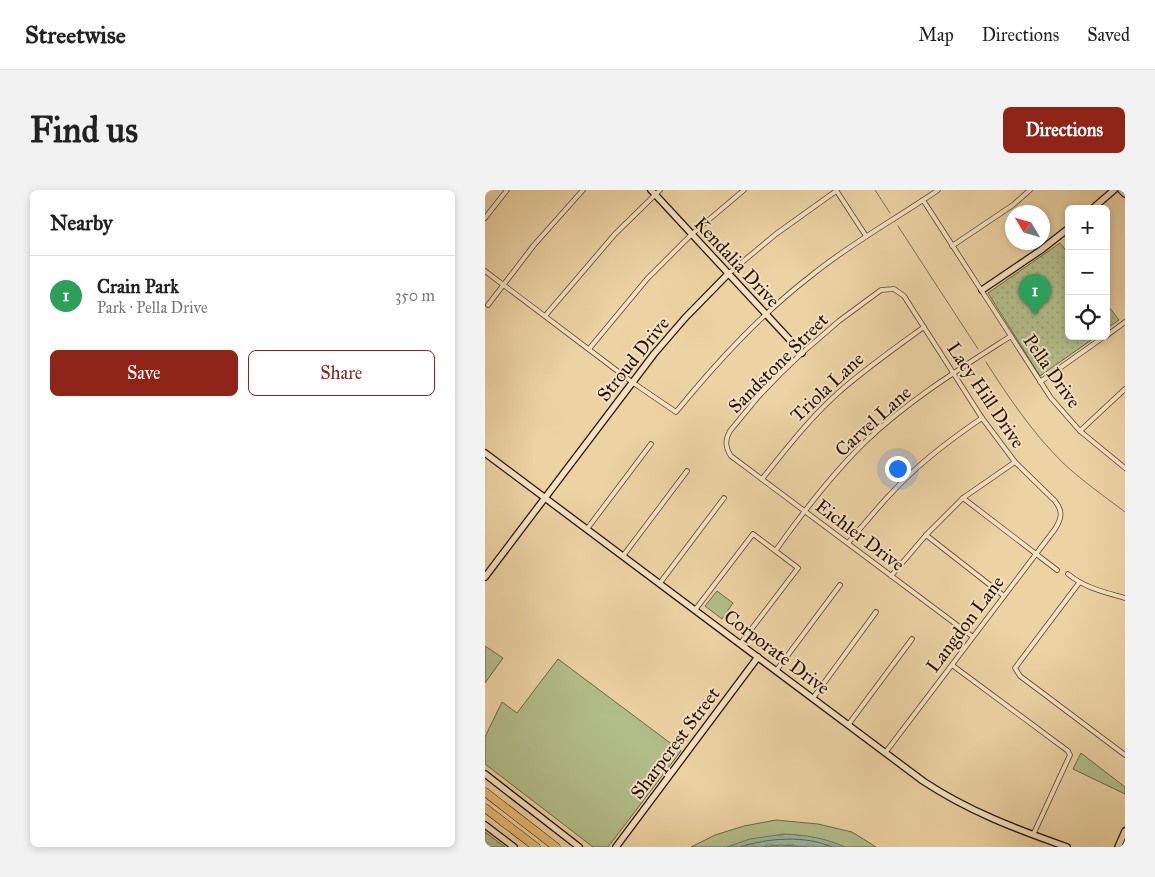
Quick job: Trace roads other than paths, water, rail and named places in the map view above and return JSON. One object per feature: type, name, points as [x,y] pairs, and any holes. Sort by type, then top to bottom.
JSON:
[{"type":"highway","points":[[485,792],[556,847]]},
{"type":"highway","points":[[485,808],[536,847]]},
{"type":"street","points":[[485,218],[507,190]]},
{"type":"street","points":[[488,305],[503,284],[583,190]]},
{"type":"street","points":[[589,349],[647,279],[692,234],[745,190]]},
{"type":"street","points":[[485,271],[632,382],[676,412],[731,348],[765,314],[813,274],[865,236],[938,190]]},
{"type":"street","points":[[952,246],[1013,205],[1030,190]]},
{"type":"street","points":[[1096,205],[1113,190]]},
{"type":"street","points":[[1121,190],[1125,194]]},
{"type":"street","points":[[545,316],[615,234],[655,191]]},
{"type":"street","name":"Kendalia Drive","points":[[655,191],[801,353]]},
{"type":"street","points":[[836,191],[865,236]]},
{"type":"street","name":"Stroud Drive","points":[[485,577],[632,382],[685,318],[728,274],[776,234],[836,191]]},
{"type":"street","name":"Pella Drive","points":[[923,200],[1040,382],[1065,416],[1080,431],[1125,468]]},
{"type":"street","points":[[982,290],[1065,231]]},
{"type":"street","name":"Sandstone Street","points":[[731,456],[726,444],[732,428],[768,386],[801,353],[839,321],[881,290],[894,290]]},
{"type":"street","name":"Lacy Hill Drive","points":[[894,290],[904,296],[982,418],[1015,462],[1055,501],[1061,511]]},
{"type":"street","points":[[1110,333],[1125,322]]},
{"type":"street","name":"Triola Lane","points":[[762,479],[799,433],[837,394],[874,363],[924,327]]},
{"type":"street","name":"Carvel Lane","points":[[775,550],[838,470],[866,441],[907,405],[1011,336]]},
{"type":"street","points":[[1040,382],[1100,340]]},
{"type":"street","points":[[1080,431],[1125,389]]},
{"type":"street","points":[[848,543],[881,503],[919,466],[982,418]]},
{"type":"street","points":[[587,529],[651,444]]},
{"type":"street","name":"Corporate Drive","points":[[485,453],[923,781],[997,821],[1067,847]]},
{"type":"street","name":"Eichler Drive","points":[[731,456],[973,637]]},
{"type":"street","points":[[891,576],[926,535],[963,498],[1015,462]]},
{"type":"street","points":[[623,556],[687,471]]},
{"type":"street","points":[[660,583],[724,498]]},
{"type":"street","points":[[963,498],[1057,570]]},
{"type":"street","name":"Langdon Lane","points":[[885,752],[1059,523],[1061,511]]},
{"type":"street","points":[[695,610],[753,534],[775,550],[798,568],[740,644]]},
{"type":"street","points":[[926,535],[1004,596]]},
{"type":"street","points":[[1068,574],[1079,583],[1090,588],[1125,598]]},
{"type":"street","points":[[1079,583],[1015,668],[1020,676],[1125,755]]},
{"type":"street","points":[[776,671],[840,586]]},
{"type":"street","points":[[813,698],[876,612]]},
{"type":"street","points":[[848,725],[912,640]]},
{"type":"street","name":"Sharpcrest Street","points":[[615,847],[758,657]]},
{"type":"street","points":[[952,664],[1068,751],[1070,755],[1033,835]]},
{"type":"street","points":[[485,774],[579,847]]},
{"type":"street","points":[[485,825],[514,847]]},
{"type":"street","points":[[1118,847],[1125,831]]},
{"type":"water","points":[[784,834],[830,841],[845,847],[781,845],[727,847],[750,839]]},
{"type":"waterway","points":[[875,190],[890,213]]},
{"type":"waterway","points":[[898,226],[978,349]]},
{"type":"waterway","points":[[986,362],[1021,414],[1051,451],[1077,475],[1125,512]]},
{"type":"place","name":"Crain Park","points":[[1035,315]]}]
